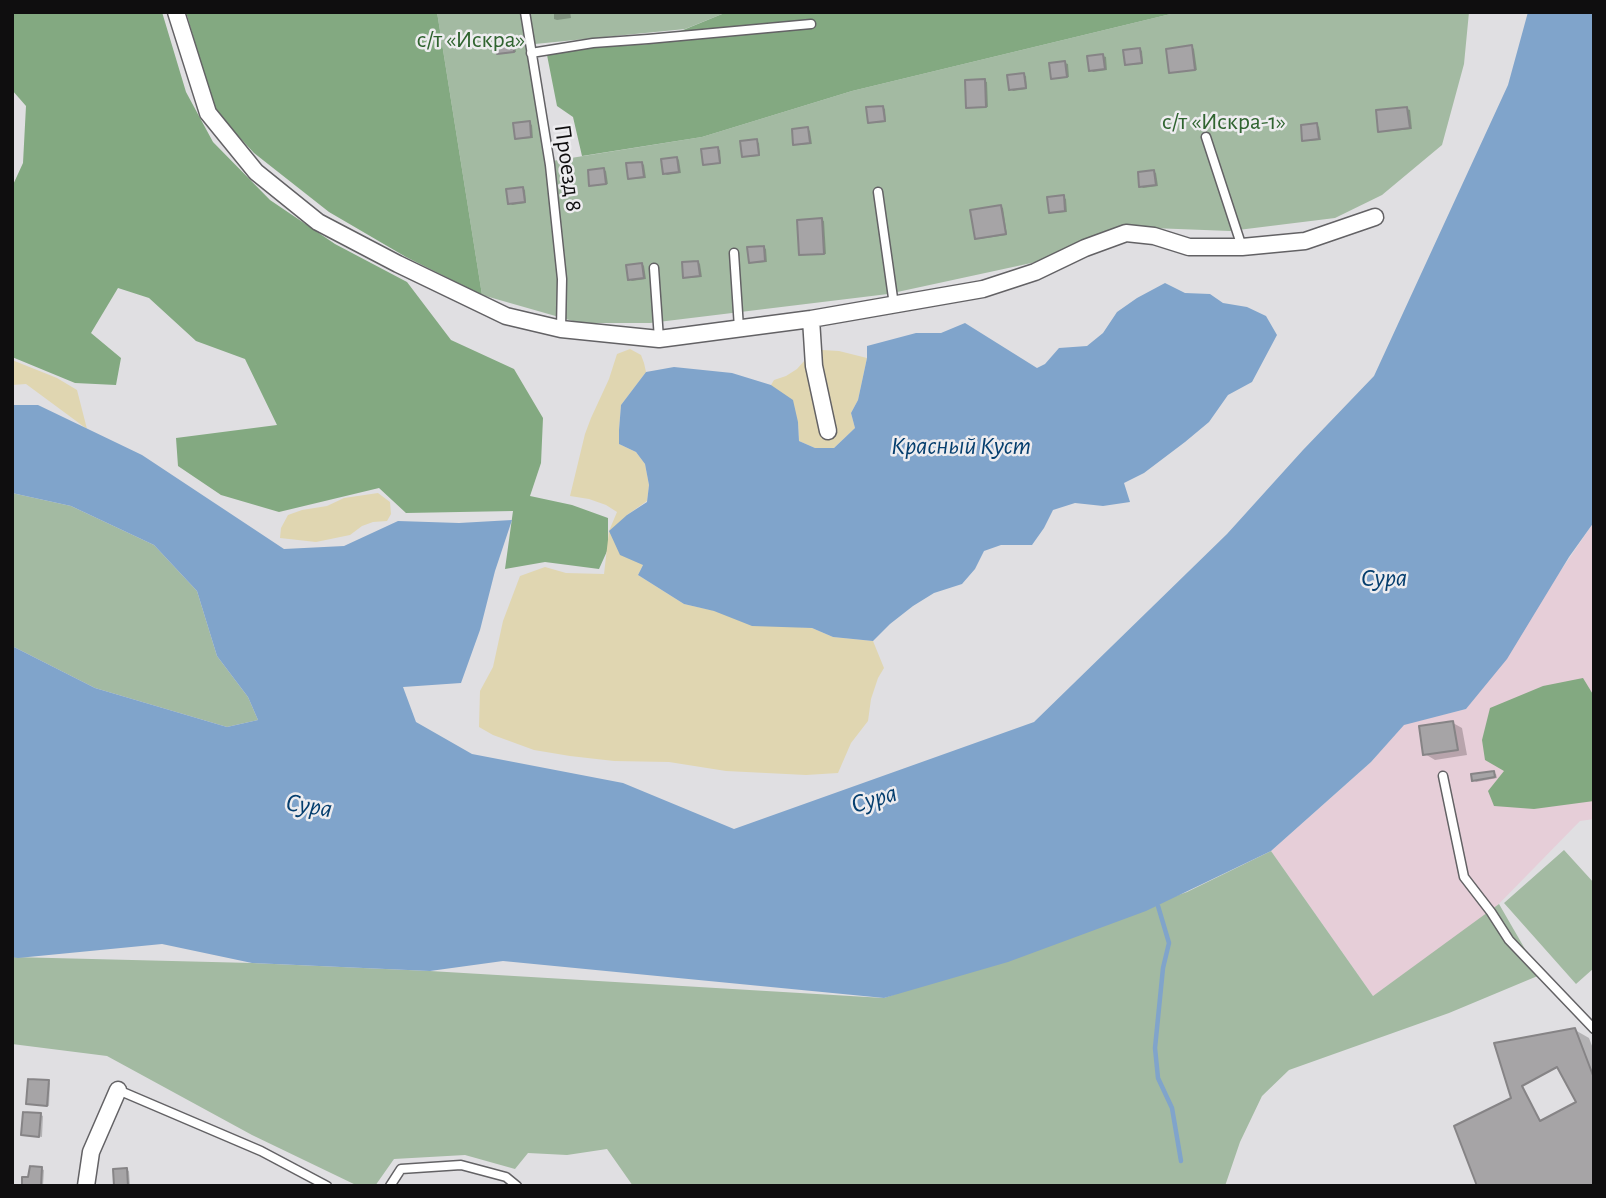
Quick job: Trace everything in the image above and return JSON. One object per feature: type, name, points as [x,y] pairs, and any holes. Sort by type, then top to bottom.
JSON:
[{"type":"street","points":[[176,12],[208,113],[256,172],[318,222],[398,264],[506,316],[561,329],[659,338],[811,319],[983,289],[1035,272],[1085,248],[1126,233],[1154,236],[1189,247],[1242,247],[1305,241],[1374,218]]},
{"type":"street","points":[[811,319],[814,366],[828,431]]},
{"type":"street","points":[[86,1186],[91,1152],[118,1090]]},
{"type":"lane","name":"Проезд 8","points":[[525,12],[552,178],[562,279],[561,329]]},
{"type":"lane","points":[[531,53],[593,43],[811,24]]},
{"type":"lane","points":[[1206,137],[1242,247]]},
{"type":"lane","points":[[878,192],[894,305]]},
{"type":"lane","points":[[734,253],[739,328]]},
{"type":"lane","points":[[654,268],[659,338]]},
{"type":"lane","points":[[1443,776],[1464,877],[1509,940],[1594,1029]]},
{"type":"lane","points":[[118,1090],[261,1151],[327,1186]]},
{"type":"lane","points":[[390,1186],[401,1169],[461,1165],[506,1177],[517,1186]]},
{"type":"shaded area","points":[[1594,522],[1594,819],[1580,821],[1491,912],[1373,996],[1271,851],[1371,762],[1404,724],[1466,709]]},
{"type":"green space","points":[[12,12],[162,12],[186,92],[213,142],[270,200],[335,244],[407,282],[451,340],[514,369],[543,418],[541,463],[530,496],[572,505],[608,518],[608,549],[599,569],[545,562],[505,569],[513,511],[406,513],[379,488],[279,512],[221,495],[178,466],[176,438],[277,425],[245,359],[196,341],[149,298],[118,288],[91,333],[121,358],[116,385],[75,383],[12,357],[12,187],[23,163],[26,106],[12,90]]},
{"type":"green space","points":[[186,12],[437,12],[482,295],[406,257],[329,212],[254,153],[215,111]]},
{"type":"green space","name":"с/т «Искра-1»","points":[[437,12],[727,12],[685,29],[535,44],[528,60],[546,162],[702,137],[852,91],[1179,12],[1469,12],[1464,64],[1442,145],[1382,195],[1335,218],[1230,231],[1126,227],[1036,262],[888,294],[650,323],[580,323],[482,295]]},
{"type":"green space","points":[[727,12],[1179,12],[852,91],[702,137],[582,156],[573,117],[557,106],[547,55],[596,47],[649,44]]},
{"type":"green space","points":[[12,493],[71,506],[154,545],[197,591],[217,656],[248,697],[258,720],[227,727],[95,688],[12,646]]},
{"type":"green space","points":[[1583,678],[1594,696],[1594,801],[1534,809],[1494,806],[1488,791],[1504,771],[1485,760],[1482,740],[1490,708],[1543,686]]},
{"type":"green space","points":[[1564,850],[1594,883],[1594,968],[1576,984],[1504,903]]},
{"type":"green space","points":[[1271,851],[1373,996],[1499,904],[1540,975],[1449,1013],[1289,1070],[1262,1096],[1240,1142],[1225,1186],[633,1186],[607,1149],[567,1155],[528,1153],[515,1169],[465,1155],[394,1159],[375,1186],[358,1186],[252,1135],[107,1056],[12,1044],[12,957],[430,971],[884,998],[1187,892]]},
{"type":"sand","points":[[630,349],[641,355],[646,372],[621,405],[619,430],[619,444],[636,452],[645,464],[649,485],[647,501],[627,515],[643,565],[638,575],[684,604],[783,626],[812,628],[833,637],[873,641],[884,668],[871,699],[868,721],[851,743],[838,773],[806,775],[726,771],[669,762],[614,761],[570,756],[534,750],[479,727],[480,691],[493,667],[503,621],[520,576],[545,567],[566,573],[604,574],[609,531],[617,512],[589,499],[570,496],[585,434],[617,354]]},
{"type":"sand","points":[[822,350],[867,358],[858,400],[851,413],[855,428],[834,448],[815,448],[799,441],[798,422],[771,385],[774,380],[786,376]]},
{"type":"sand","points":[[12,360],[57,378],[77,390],[87,429],[26,384],[12,385]]},
{"type":"sand","points":[[378,493],[390,502],[391,514],[387,521],[373,522],[350,535],[316,542],[280,538],[281,528],[288,515],[327,506],[344,498]]},
{"type":"water","name":"Сура","points":[[1528,12],[1594,12],[1594,522],[1569,557],[1507,659],[1466,709],[1404,725],[1371,762],[1271,851],[1146,911],[1008,962],[884,998],[503,961],[430,971],[252,963],[162,944],[12,957],[12,646],[95,688],[227,727],[258,720],[248,697],[217,656],[197,591],[154,545],[71,506],[12,493],[12,405],[38,405],[142,455],[284,549],[344,546],[398,521],[459,523],[512,520],[480,630],[461,683],[403,687],[416,722],[472,754],[623,783],[734,829],[1034,722],[1227,534],[1374,376],[1508,85]]},
{"type":"water","name":"Красный Куст","points":[[1165,283],[1185,293],[1210,294],[1223,303],[1247,307],[1266,316],[1277,335],[1252,382],[1228,395],[1209,422],[1185,442],[1144,473],[1124,483],[1130,502],[1103,506],[1075,503],[1053,510],[1032,545],[1001,545],[984,551],[975,569],[962,584],[934,593],[913,606],[873,641],[833,637],[812,628],[752,626],[714,611],[684,604],[638,575],[643,565],[620,555],[609,531],[647,502],[649,485],[645,464],[636,452],[619,444],[621,405],[646,372],[674,367],[732,373],[771,385],[793,400],[799,441],[815,448],[834,448],[855,428],[851,413],[858,400],[867,346],[916,333],[941,333],[965,323],[1037,368],[1045,364],[1059,348],[1087,346],[1103,333],[1117,312]]},
{"type":"building","points":[[512,36],[514,52],[497,54],[495,38]]},
{"type":"building","points":[[1192,45],[1195,70],[1169,73],[1166,49]]},
{"type":"building","points":[[1140,48],[1142,63],[1125,65],[1123,50]]},
{"type":"building","points":[[1103,54],[1105,69],[1089,71],[1087,56]]},
{"type":"building","points":[[1065,61],[1067,77],[1051,79],[1049,63]]},
{"type":"building","points":[[1024,73],[1026,88],[1009,90],[1007,75]]},
{"type":"building","points":[[985,79],[986,107],[966,108],[965,80]]},
{"type":"building","points":[[883,106],[885,121],[868,123],[866,107]]},
{"type":"building","points":[[1407,107],[1410,128],[1378,132],[1376,110]]},
{"type":"building","points":[[530,121],[531,137],[515,139],[513,123]]},
{"type":"building","points":[[1317,123],[1319,139],[1302,141],[1301,125]]},
{"type":"building","points":[[808,127],[810,143],[793,145],[792,129]]},
{"type":"building","points":[[757,139],[759,155],[742,157],[740,141]]},
{"type":"building","points":[[718,147],[720,163],[703,165],[701,149]]},
{"type":"building","points":[[677,157],[679,172],[663,174],[661,159]]},
{"type":"building","points":[[642,162],[644,177],[628,179],[626,163]]},
{"type":"building","points":[[604,168],[606,184],[589,186],[588,170]]},
{"type":"building","points":[[1154,170],[1156,185],[1139,187],[1138,172]]},
{"type":"building","points":[[523,187],[525,202],[508,204],[506,189]]},
{"type":"building","points":[[1064,195],[1065,211],[1049,213],[1047,197]]},
{"type":"building","points":[[1001,205],[1006,234],[975,239],[970,210]]},
{"type":"building","points":[[822,218],[824,254],[799,255],[797,220]]},
{"type":"building","points":[[764,246],[765,261],[749,263],[747,247]]},
{"type":"building","points":[[698,261],[700,276],[683,278],[682,262]]},
{"type":"building","points":[[642,263],[644,278],[628,280],[626,265]]},
{"type":"building","points":[[1453,721],[1458,750],[1423,755],[1419,726]]},
{"type":"building","points":[[1494,771],[1495,777],[1472,781],[1471,774]]},
{"type":"building","points":[[1575,1028],[1594,1078],[1594,1186],[1477,1186],[1454,1126],[1511,1098],[1494,1043]]},
{"type":"building","points":[[1557,1067],[1576,1102],[1540,1121],[1522,1086]]},
{"type":"building","points":[[28,1079],[49,1080],[47,1106],[26,1104]]},
{"type":"building","points":[[23,1112],[41,1113],[39,1137],[21,1135]]},
{"type":"building","points":[[30,1166],[42,1167],[41,1186],[22,1186],[22,1177],[28,1177]]},
{"type":"building","points":[[127,1168],[128,1186],[114,1186],[113,1169]]},
{"type":"waterway","points":[[1158,906],[1169,943],[1163,968],[1155,1048],[1158,1078],[1172,1108],[1181,1161]]},
{"type":"park label","name":"с/т «Искра»","points":[[471,40]]}]
